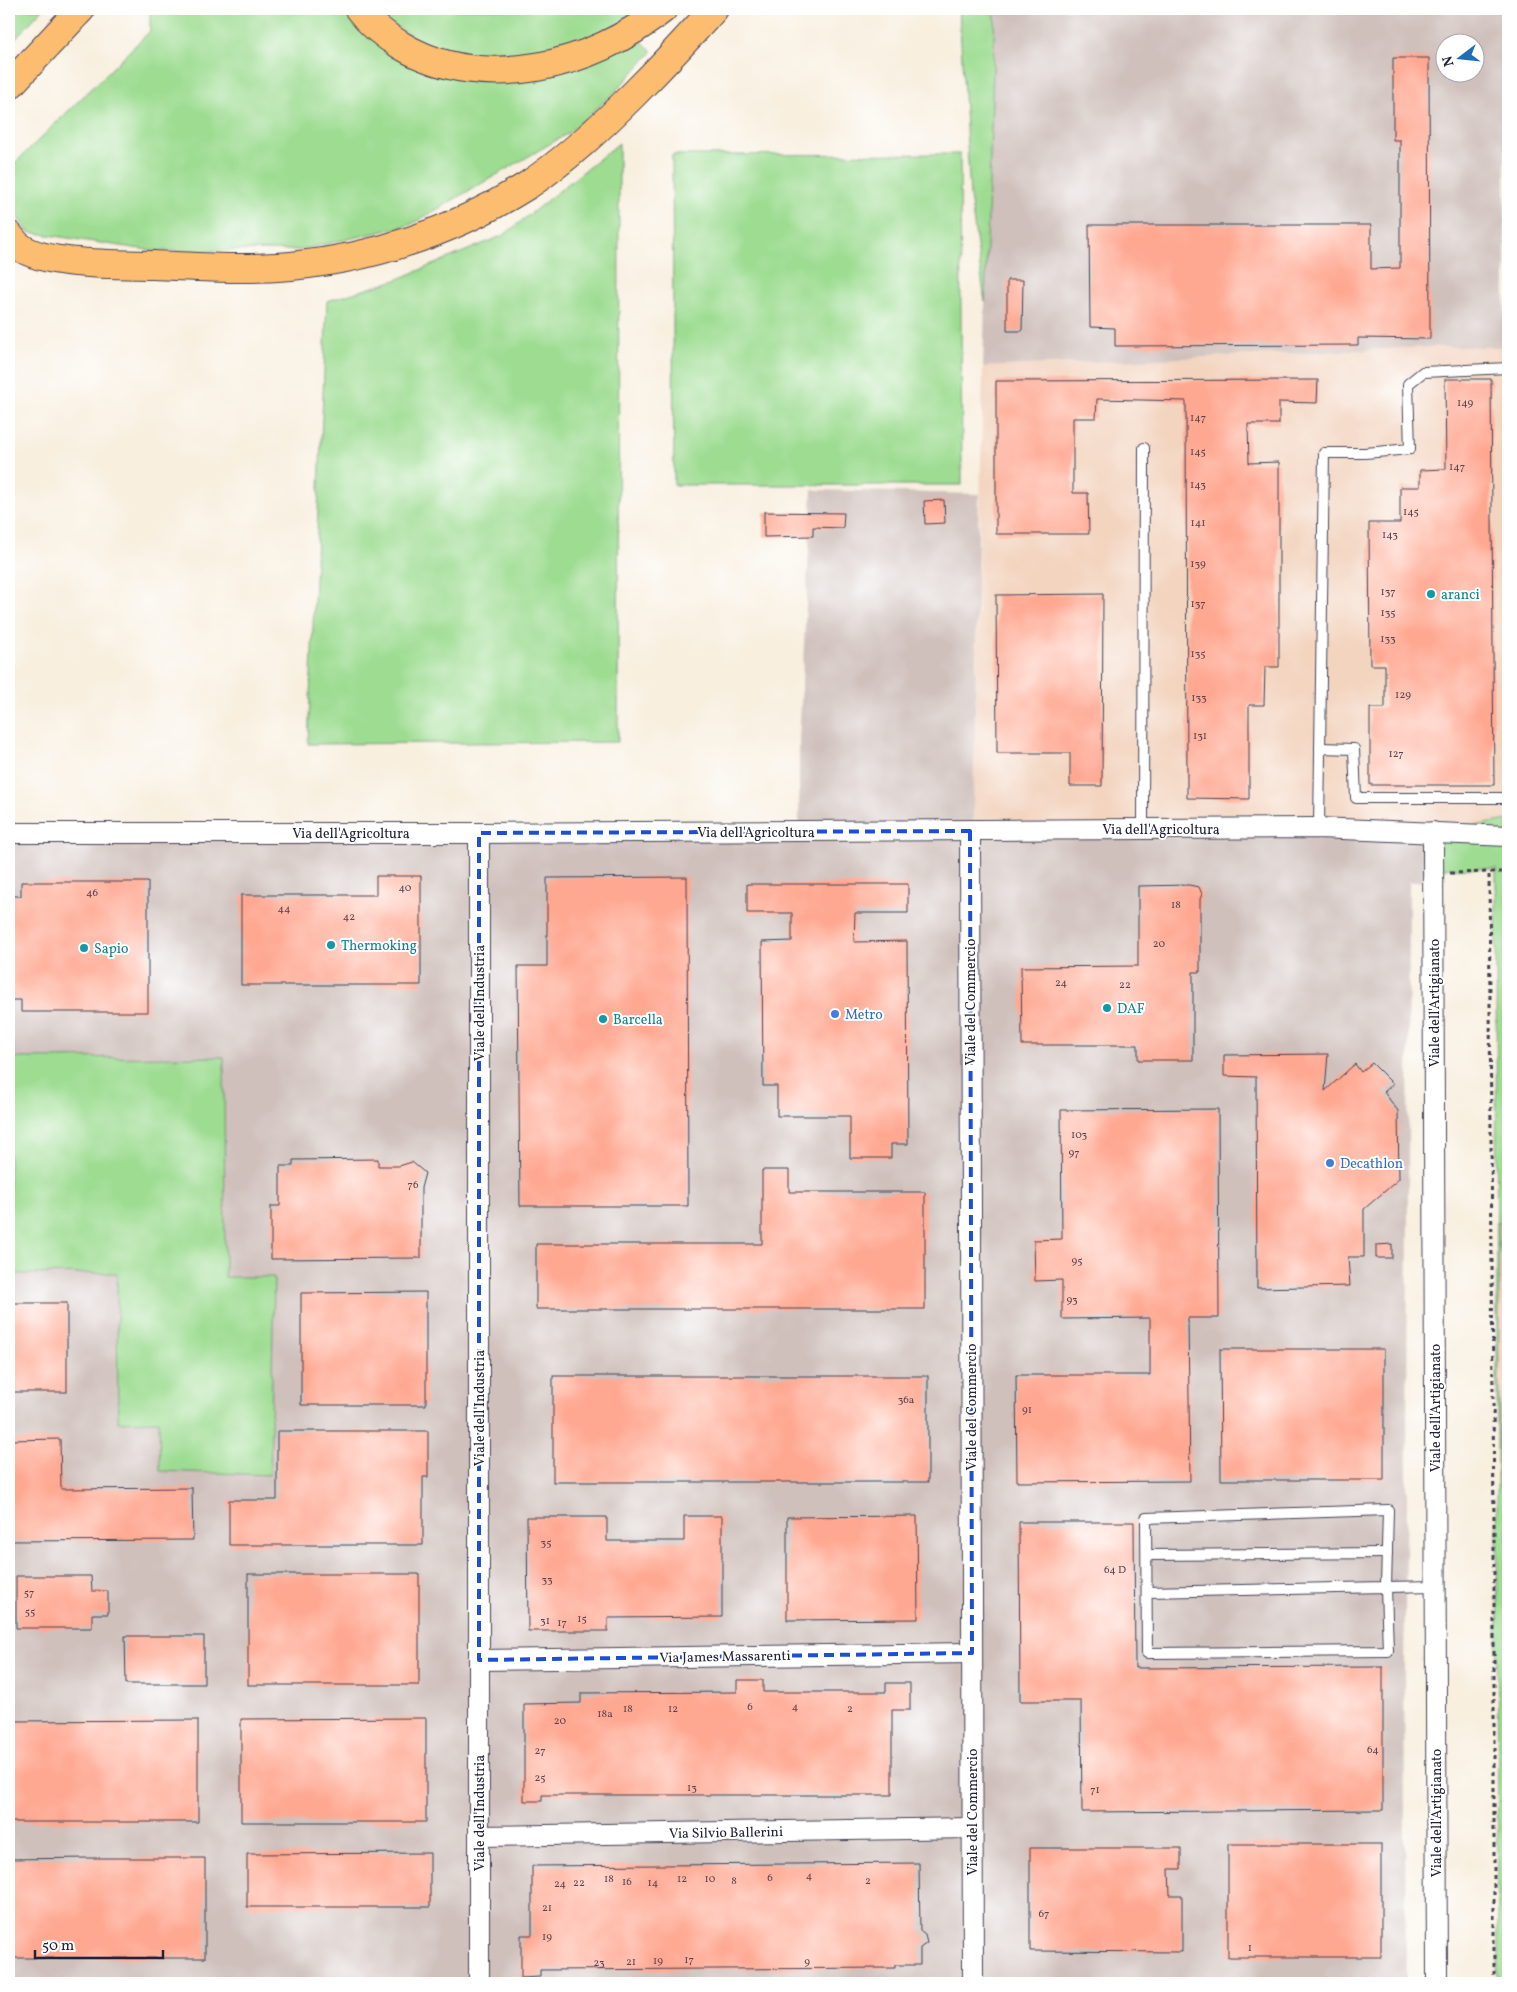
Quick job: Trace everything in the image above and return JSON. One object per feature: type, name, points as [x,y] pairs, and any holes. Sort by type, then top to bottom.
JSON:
[{"type":"main road","points":[[9,66],[63,9]]},
{"type":"main road","points":[[9,86],[81,9]]},
{"type":"main road","points":[[359,9],[377,29],[413,52],[448,65],[490,70],[522,70],[576,58],[618,39],[642,25],[663,9]]},
{"type":"main road","points":[[684,43],[714,9]]},
{"type":"main road","points":[[12,241],[41,256],[71,261],[225,267],[272,267],[307,264],[391,247],[467,218],[509,196],[545,173],[591,136],[720,9]]},
{"type":"main road","points":[[684,43],[730,9]]},
{"type":"street","name":"Via dell'Agricoltura","points":[[9,833],[479,834],[1319,828],[1507,836]]},
{"type":"street","name":"Viale del Commercio","points":[[970,831],[973,1983]]},
{"type":"street","name":"Viale dell'Artigianato","points":[[1433,832],[1437,1983]]},
{"type":"street","name":"Viale dell'Industria","points":[[479,834],[479,1983]]},
{"type":"street","name":"Via James Massarenti","points":[[479,1660],[972,1653]]},
{"type":"street","name":"Via Silvio Ballerini","points":[[479,1836],[972,1828]]},
{"type":"lane","points":[[1319,828],[1324,452],[1365,453],[1410,449],[1408,384],[1423,372],[1508,368]]},
{"type":"lane","points":[[1144,448],[1144,830]]},
{"type":"lane","points":[[1320,748],[1354,749],[1356,798],[1508,798]]},
{"type":"lane","points":[[1388,1510],[1387,1553],[1388,1651],[1148,1653],[1146,1518],[1388,1510]]},
{"type":"lane","points":[[1147,1556],[1387,1553]]},
{"type":"lane","points":[[1147,1592],[1436,1586]]},
{"type":"path","points":[[1489,872],[1494,1524],[1494,1983]]},
{"type":"path","points":[[1434,873],[1508,872]]},
{"type":"highlighted area","points":[[970,831],[972,1653],[479,1660],[479,833]]},
{"type":"shaded area","points":[[995,9],[1505,9],[1505,347],[1434,347],[983,367]]},
{"type":"shaded area","points":[[1434,347],[1508,347],[1508,820],[1432,833],[973,830],[983,367]]},
{"type":"shaded area","points":[[812,490],[979,494],[973,830],[1432,833],[1436,868],[1422,881],[1409,882],[1407,1498],[1404,1663],[1406,1983],[9,1983],[9,832],[799,830],[799,741]]},
{"type":"shaded area","points":[[1499,1221],[1508,1221],[1508,1449],[1499,1449]]},
{"type":"green space","points":[[9,9],[43,9],[9,45]]},
{"type":"green space","points":[[150,9],[346,9],[437,72],[637,36],[652,52],[610,97],[567,134],[410,225],[300,250],[154,251],[28,232],[9,206],[9,169],[150,31]]},
{"type":"green space","points":[[367,9],[652,9],[547,60],[444,56]]},
{"type":"green space","points":[[959,9],[995,9],[985,302],[970,196]]},
{"type":"green space","points":[[619,143],[618,742],[308,744],[327,301],[396,280],[504,235]]},
{"type":"green space","points":[[960,154],[962,485],[674,485],[672,155]]},
{"type":"green space","points":[[1508,820],[1508,1221],[1499,1222],[1499,1449],[1508,1449],[1508,1983],[1498,1983],[1496,869],[1436,868],[1432,833]]},
{"type":"green space","points":[[224,1057],[225,1277],[274,1277],[270,1475],[160,1471],[159,1421],[118,1422],[117,1273],[9,1274],[9,1058]]},
{"type":"building","points":[[1393,58],[1429,58],[1430,339],[1358,338],[1358,345],[1115,346],[1115,328],[1090,327],[1089,225],[1371,225],[1371,269],[1400,268],[1400,140],[1393,140]]},
{"type":"building","points":[[1007,280],[1023,280],[1022,331],[1007,331]]},
{"type":"building","name":"aranci","points":[[1445,379],[1491,379],[1494,785],[1370,785],[1370,708],[1385,708],[1385,665],[1370,665],[1369,523],[1400,523],[1400,487],[1420,487],[1420,470],[1446,469]]},
{"type":"building","points":[[1318,380],[1317,403],[1279,402],[1279,424],[1248,424],[1249,463],[1279,462],[1279,667],[1265,667],[1264,705],[1249,705],[1249,799],[1187,798],[1186,401],[1097,399],[1096,418],[1073,418],[1073,493],[1088,493],[1089,534],[996,534],[996,381]]},
{"type":"building","points":[[944,500],[945,523],[925,524],[924,501]]},
{"type":"building","points":[[764,512],[844,513],[843,528],[813,527],[813,536],[764,537]]},
{"type":"building","points":[[1103,594],[1102,786],[1070,786],[1070,753],[997,753],[996,595]]},
{"type":"building","name":"Thermoking","points":[[376,876],[421,876],[421,985],[241,985],[241,895],[376,895]]},
{"type":"building","points":[[687,877],[688,1206],[520,1206],[518,966],[547,966],[547,878]]},
{"type":"building","name":"Sapio","points":[[21,882],[148,882],[148,1012],[21,1012],[21,1000],[9,1000],[9,896],[21,896]]},
{"type":"building","name":"Metro","points":[[747,884],[908,884],[908,913],[855,913],[854,942],[907,941],[908,1144],[891,1144],[891,1158],[850,1158],[850,1116],[777,1116],[777,1086],[763,1086],[762,942],[792,941],[792,913],[747,913]]},
{"type":"building","name":"DAF","points":[[1189,885],[1199,887],[1202,894],[1200,899],[1200,972],[1193,972],[1193,1060],[1138,1060],[1138,1045],[1022,1045],[1021,967],[1138,966],[1138,886]]},
{"type":"building","points":[[1328,1054],[1325,1091],[1355,1064],[1361,1072],[1372,1063],[1393,1084],[1384,1092],[1398,1111],[1399,1179],[1364,1209],[1364,1257],[1348,1257],[1350,1286],[1257,1288],[1256,1077],[1224,1076],[1224,1055]]},
{"type":"building","points":[[1218,1109],[1219,1318],[1188,1318],[1190,1481],[1017,1482],[1016,1375],[1150,1375],[1150,1318],[1062,1319],[1062,1280],[1035,1281],[1034,1240],[1062,1239],[1061,1110]]},
{"type":"building","points":[[378,1159],[378,1166],[399,1166],[412,1162],[425,1173],[421,1188],[421,1258],[271,1259],[271,1206],[280,1206],[280,1166],[293,1166],[293,1160]]},
{"type":"building","points":[[762,1170],[789,1170],[789,1192],[925,1192],[925,1309],[536,1309],[536,1244],[762,1244]]},
{"type":"building","points":[[1392,1244],[1392,1258],[1376,1258],[1376,1245]]},
{"type":"building","points":[[426,1292],[426,1405],[301,1405],[301,1293]]},
{"type":"building","points":[[9,1303],[67,1303],[67,1392],[9,1392]]},
{"type":"building","points":[[1220,1349],[1384,1349],[1384,1480],[1221,1480]]},
{"type":"building","points":[[553,1376],[928,1376],[928,1482],[553,1482]]},
{"type":"building","points":[[277,1431],[428,1431],[428,1477],[423,1477],[423,1545],[229,1545],[229,1500],[277,1500]]},
{"type":"building","points":[[60,1439],[61,1489],[192,1488],[193,1540],[9,1541],[9,1440]]},
{"type":"building","points":[[684,1516],[722,1516],[722,1617],[608,1618],[608,1631],[528,1631],[527,1517],[607,1517],[607,1541],[684,1541]]},
{"type":"building","points":[[917,1516],[918,1619],[787,1620],[787,1517]]},
{"type":"building","points":[[1019,1522],[1134,1522],[1135,1668],[1383,1667],[1383,1810],[1082,1812],[1081,1701],[1020,1701]]},
{"type":"building","points":[[248,1574],[419,1574],[419,1685],[248,1685]]},
{"type":"building","points":[[16,1576],[91,1576],[92,1591],[108,1591],[108,1614],[92,1614],[92,1628],[16,1628]]},
{"type":"building","points":[[125,1636],[204,1636],[204,1684],[126,1684]]},
{"type":"building","points":[[737,1680],[763,1680],[763,1692],[886,1692],[886,1683],[910,1683],[910,1710],[892,1710],[892,1795],[542,1795],[542,1801],[524,1801],[524,1704],[581,1703],[581,1693],[737,1692]]},
{"type":"building","points":[[426,1718],[426,1822],[241,1822],[241,1719]]},
{"type":"building","points":[[198,1720],[198,1822],[9,1822],[9,1721]]},
{"type":"building","points":[[1228,1844],[1381,1844],[1381,1957],[1228,1957]]},
{"type":"building","points":[[1030,1848],[1181,1848],[1181,1869],[1169,1869],[1170,1895],[1182,1895],[1182,1952],[1030,1951]]},
{"type":"building","points":[[430,1853],[430,1907],[247,1907],[247,1854]]},
{"type":"building","points":[[205,1858],[205,1958],[9,1958],[9,1859]]},
{"type":"building","points":[[919,1863],[920,1931],[925,1935],[927,1943],[920,1948],[920,1965],[895,1965],[895,1968],[540,1970],[540,1977],[521,1978],[521,1935],[532,1935],[532,1866]]},
{"type":"place","name":"aranci","points":[[1431,594]]},
{"type":"place","name":"Thermoking","points":[[331,945]]},
{"type":"place","name":"Sapio","points":[[84,948]]},
{"type":"place","name":"DAF","points":[[1107,1008]]},
{"type":"place","name":"Metro","points":[[835,1014]]},
{"type":"place","name":"Barcella","points":[[603,1019]]},
{"type":"place","name":"Decathlon","points":[[1330,1163]]}]
